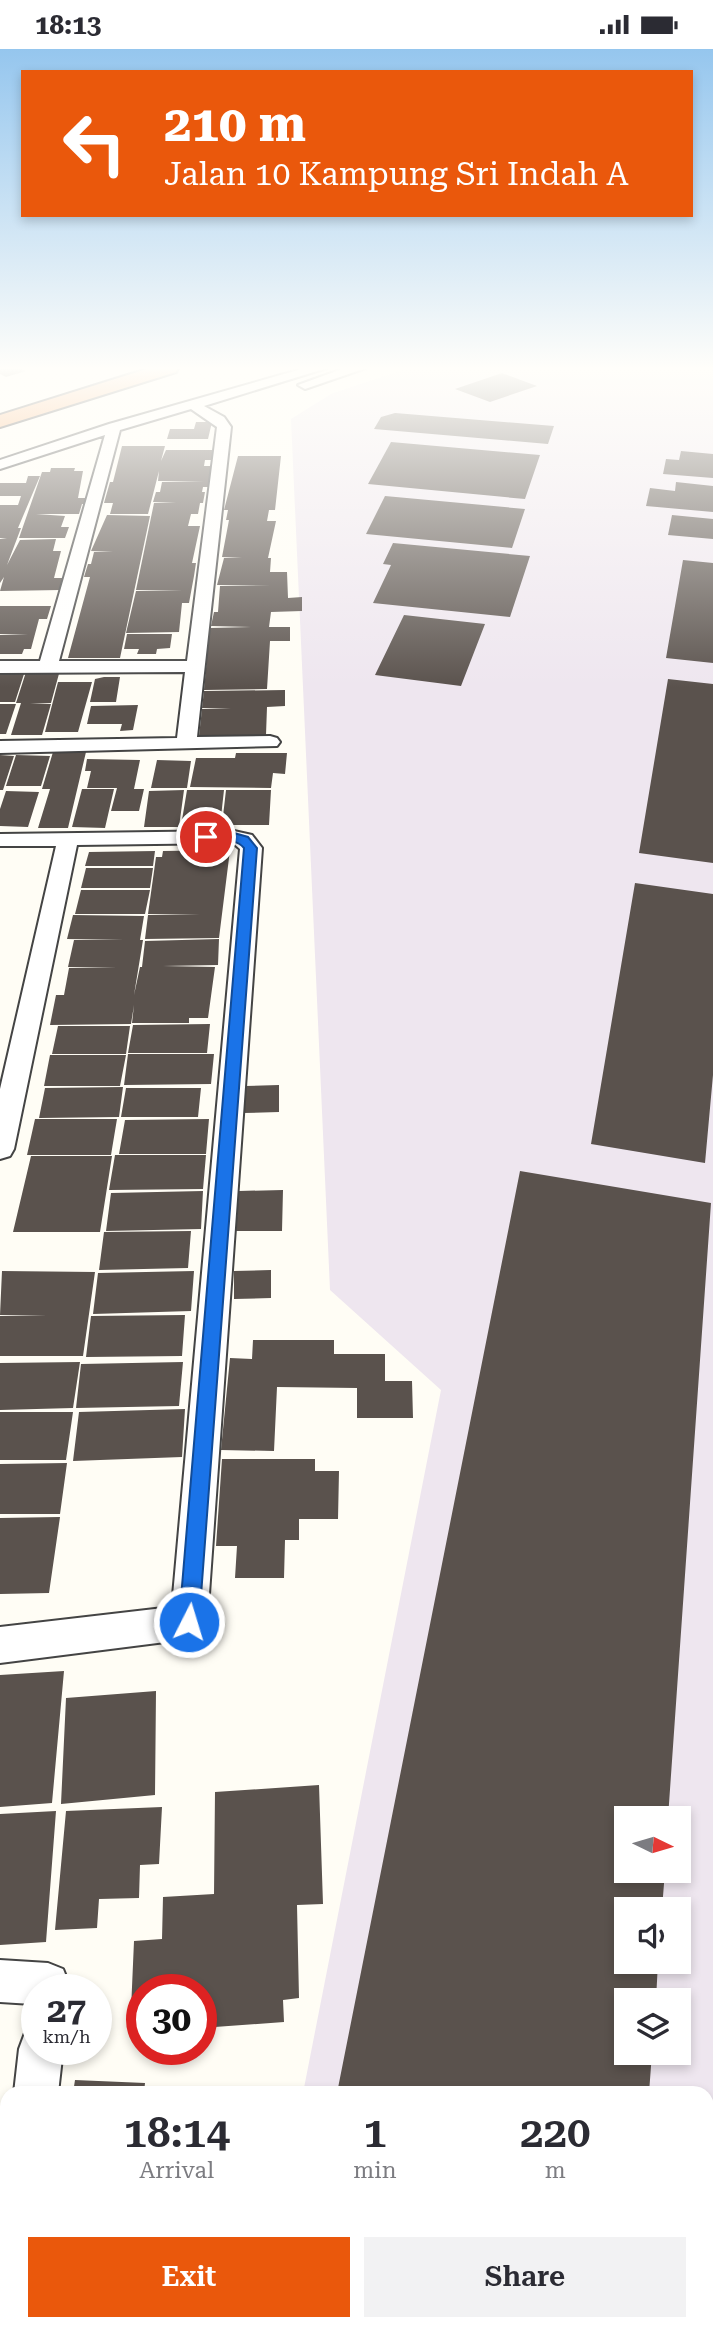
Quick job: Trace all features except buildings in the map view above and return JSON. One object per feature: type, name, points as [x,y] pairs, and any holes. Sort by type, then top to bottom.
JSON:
[{"type":"street","points":[[48,667],[101,474]]},
{"type":"street","points":[[186,744],[217,474]]},
{"type":"street","points":[[0,667],[195,666]]},
{"type":"street","points":[[0,747],[270,743]]},
{"type":"street","points":[[0,840],[234,837],[244,840],[251,848],[189,1622],[0,1646]]},
{"type":"street","points":[[0,1149],[68,839]]},
{"type":"street","points":[[0,1981],[21,1982]]},
{"type":"street","points":[[37,2086],[39,2065]]},
{"type":"shaded area","points":[[293,474],[713,474],[713,2086],[304,2086],[441,1390],[330,1290]]},
{"type":"route","points":[[189,1622],[251,848],[244,840],[234,837],[206,837]]}]
